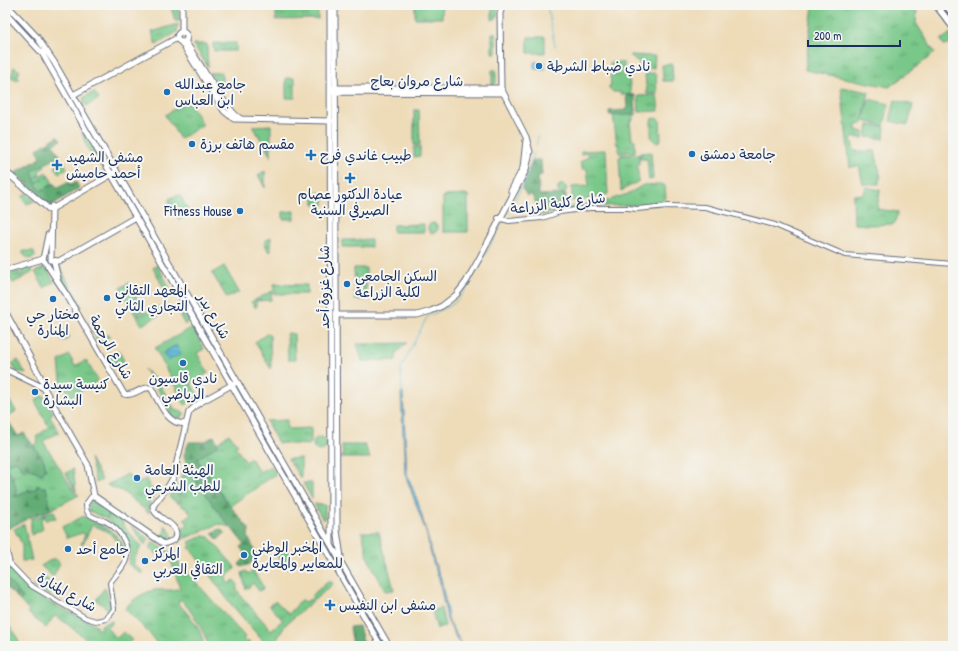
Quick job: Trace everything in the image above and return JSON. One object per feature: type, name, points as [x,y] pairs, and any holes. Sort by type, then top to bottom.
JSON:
[{"type":"highway","points":[[936,5],[953,28]]},
{"type":"highway","points":[[946,5],[953,14]]},
{"type":"main road","name":"شارع بدر","points":[[7,5],[37,37],[73,95],[389,646]]},
{"type":"main road","points":[[73,95],[181,40],[186,35],[182,33],[182,5]]},
{"type":"main road","name":"شارع غزوة أحد","points":[[330,5],[333,90],[336,315],[337,536],[344,568]]},
{"type":"main road","name":"شارع غزوة أحد","points":[[330,556],[332,524],[330,121],[333,90],[335,5]]},
{"type":"main road","points":[[336,315],[417,315],[426,312],[450,296],[464,280],[499,219],[523,168],[526,152],[526,137],[502,91],[500,13],[503,5]]},
{"type":"main road","name":"شارع بدر","points":[[5,13],[42,53],[110,176],[136,217],[381,646]]},
{"type":"main road","points":[[182,33],[178,34],[181,40],[224,111],[234,119],[330,121]]},
{"type":"main road","name":"شارع مروان بعاج","points":[[333,90],[502,91]]},
{"type":"main road","points":[[5,167],[50,208]]},
{"type":"main road","points":[[5,171],[50,208]]},
{"type":"main road","points":[[50,208],[117,172]]},
{"type":"main road","name":"شارع الرحمة","points":[[50,208],[51,215],[48,259],[60,283],[124,394],[130,395],[146,388],[151,388],[171,420],[180,423],[186,422]]},
{"type":"main road","points":[[5,270],[48,259],[59,261],[136,217]]},
{"type":"main road","points":[[5,311],[40,376],[44,388],[88,466],[94,496],[167,544],[173,541],[176,534],[173,526],[155,512],[153,507],[173,478],[189,412],[237,381]]},
{"type":"main road","points":[[5,370],[44,388]]},
{"type":"main road","points":[[31,381],[37,380],[40,376]]},
{"type":"main road","points":[[322,528],[327,529],[332,524]]},
{"type":"main road","points":[[325,546],[331,544],[337,536]]},
{"type":"street","name":"شارع كلية الزراعة","points":[[499,219],[509,221],[542,218],[560,212],[590,208],[628,208],[636,210],[668,206],[705,206],[775,225],[846,255],[953,264]]},
{"type":"street","name":"شارع المنارة","points":[[5,543],[10,564],[34,589],[86,618],[96,621],[106,619],[114,609],[110,583],[125,563],[127,550],[125,541],[119,532],[108,523],[91,516],[87,512],[86,504],[94,496]]},
{"type":"green space","points":[[178,5],[179,21],[175,21],[171,7]]},
{"type":"green space","points":[[276,5],[318,5],[318,19],[276,20]]},
{"type":"green space","points":[[415,5],[442,5],[442,18],[415,18]]},
{"type":"green space","points":[[492,5],[498,5],[497,18],[492,20]]},
{"type":"green space","points":[[813,5],[908,5],[909,7],[913,5],[917,12],[916,23],[935,53],[889,87],[805,70]]},
{"type":"green space","points":[[178,24],[177,32],[156,45],[152,32]]},
{"type":"green space","points":[[952,32],[951,42],[949,45],[944,45],[941,40]]},
{"type":"green space","points":[[492,33],[496,33],[496,53],[492,53]]},
{"type":"green space","points":[[528,37],[545,37],[545,53],[528,53]]},
{"type":"green space","points":[[213,43],[236,43],[236,51],[214,51]]},
{"type":"green space","points":[[193,44],[207,44],[208,67]]},
{"type":"green space","points":[[630,55],[655,56],[654,68],[642,69],[638,66],[640,64],[637,60],[636,61]]},
{"type":"green space","points":[[610,62],[624,63],[624,76],[629,77],[631,95],[621,95],[621,92],[613,92],[609,88],[611,85],[610,74],[615,72],[614,69],[611,69]]},
{"type":"green space","points":[[672,64],[673,81],[663,81],[662,65]]},
{"type":"green space","points":[[14,67],[20,71],[17,77],[19,79],[17,80],[11,77]]},
{"type":"green space","points":[[492,70],[496,70],[496,83],[492,87]]},
{"type":"green space","points":[[222,72],[222,92],[210,73]]},
{"type":"green space","points":[[645,74],[656,74],[657,93],[647,94]]},
{"type":"green space","points":[[286,78],[295,78],[295,98],[286,98]]},
{"type":"green space","points":[[841,87],[869,92],[862,123],[856,124],[856,130],[864,132],[863,138],[851,138],[854,151],[875,151],[881,178],[879,179],[879,184],[863,184],[859,166],[850,167]]},
{"type":"green space","points":[[94,92],[99,99],[86,106],[83,101],[84,97]]},
{"type":"green space","points":[[626,95],[635,95],[636,115],[609,115],[609,111],[627,110]]},
{"type":"green space","points":[[657,95],[659,111],[639,112],[638,96]]},
{"type":"green space","points":[[869,99],[889,104],[884,126],[863,121]]},
{"type":"green space","points":[[188,100],[203,125],[180,139],[165,115]]},
{"type":"green space","points":[[895,100],[913,105],[908,125],[890,121]]},
{"type":"green space","points":[[414,110],[419,110],[420,145],[414,145]]},
{"type":"green space","points":[[633,114],[633,120],[630,121],[632,140],[635,140],[635,152],[619,153],[619,145],[617,145],[613,115]]},
{"type":"green space","points":[[657,118],[660,121],[661,140],[657,143],[651,138],[651,121],[652,119]]},
{"type":"green space","points":[[271,125],[271,157],[253,126]]},
{"type":"green space","points":[[868,125],[885,127],[884,139],[866,137]]},
{"type":"green space","points":[[82,129],[103,167],[89,150],[82,134]]},
{"type":"green space","points":[[58,136],[61,140],[53,144],[60,156],[32,171],[36,183],[40,191],[54,183],[57,188],[69,182],[71,185],[76,182],[79,188],[52,205],[49,205],[15,173],[41,158],[37,149]]},
{"type":"green space","points":[[414,147],[420,147],[420,156],[414,157]]},
{"type":"green space","points":[[606,150],[608,194],[590,199],[572,201],[572,187],[589,186],[587,169],[582,169],[580,162],[589,156],[586,152],[581,155],[581,151]]},
{"type":"green space","points":[[651,152],[653,179],[649,180],[647,159],[640,159],[640,153]]},
{"type":"green space","points":[[639,154],[639,165],[637,165],[639,181],[621,191],[619,158],[621,155]]},
{"type":"green space","points":[[533,160],[541,160],[542,175],[538,176],[539,195],[566,194],[566,205],[539,209],[531,194],[527,196],[522,188]]},
{"type":"green space","points":[[64,162],[67,168],[59,173],[55,167]]},
{"type":"green space","points":[[43,163],[45,167],[39,171],[40,175],[36,178],[46,172],[49,176],[36,183],[32,171]]},
{"type":"green space","points":[[265,171],[265,188],[258,175]]},
{"type":"green space","points":[[49,176],[53,184],[40,191],[36,183]]},
{"type":"green space","points":[[562,184],[567,189],[562,194],[557,189]]},
{"type":"green space","points":[[662,184],[665,186],[666,198],[657,205],[602,206],[539,215],[541,212],[602,202],[628,194],[643,185]]},
{"type":"green space","points":[[866,187],[880,190],[877,209],[898,212],[894,224],[854,224],[853,195],[864,194]]},
{"type":"green space","points":[[26,193],[35,201],[27,204],[22,197]]},
{"type":"green space","points":[[314,193],[324,193],[324,205],[314,204]]},
{"type":"green space","points":[[180,195],[189,212],[188,215],[179,220],[169,201],[169,199]]},
{"type":"green space","points":[[468,195],[468,232],[443,232],[443,196]]},
{"type":"green space","points":[[294,211],[294,219],[283,219],[283,212]]},
{"type":"green space","points":[[431,223],[435,223],[437,224],[437,232],[431,233],[428,230],[428,226]]},
{"type":"green space","points":[[424,224],[424,232],[393,232],[393,225]]},
{"type":"green space","points":[[271,237],[271,251],[269,252],[264,242]]},
{"type":"green space","points":[[343,240],[371,240],[371,247],[342,247]]},
{"type":"green space","points":[[23,251],[34,251],[35,257],[29,259],[23,254]]},
{"type":"green space","points":[[157,265],[174,295],[169,298],[153,268]]},
{"type":"green space","points":[[59,266],[82,307],[79,308],[58,272]]},
{"type":"green space","points":[[224,266],[239,292],[227,298],[212,273]]},
{"type":"green space","points":[[30,267],[33,272],[24,277],[20,270]]},
{"type":"green space","points":[[46,267],[54,282],[44,288],[35,272]]},
{"type":"green space","points":[[354,268],[366,268],[366,300],[355,300]]},
{"type":"green space","points":[[18,271],[23,278],[13,283],[8,274]]},
{"type":"green space","points":[[129,283],[144,311],[136,316],[120,288]]},
{"type":"green space","points":[[274,284],[307,285],[307,294],[274,294]]},
{"type":"green space","points":[[272,291],[271,300],[256,301],[256,308],[251,302]]},
{"type":"green space","points":[[158,306],[162,314],[142,325],[137,317]]},
{"type":"green space","points":[[181,306],[189,319],[185,325],[176,309]]},
{"type":"green space","name":"نادي قاسيون الرياضي","points":[[193,328],[204,349],[197,353],[208,373],[191,383],[199,397],[185,405],[155,348]]},
{"type":"green space","points":[[95,329],[100,339],[109,334],[111,336],[99,343],[92,331]]},
{"type":"green space","points":[[64,331],[69,336],[64,341],[59,336]]},
{"type":"green space","points":[[268,333],[270,335],[271,369],[255,342]]},
{"type":"green space","points":[[287,334],[294,334],[295,360],[288,360]]},
{"type":"green space","points":[[407,343],[396,353],[396,360],[362,361],[357,344]]},
{"type":"green space","points":[[119,351],[124,361],[113,367],[107,357]]},
{"type":"green space","points":[[69,355],[75,366],[86,360],[98,381],[71,397],[61,381],[59,361]]},
{"type":"green space","points":[[18,360],[26,374],[16,371],[12,364]]},
{"type":"green space","points":[[144,369],[159,383],[175,410],[185,413],[182,417],[175,418],[170,415],[169,406]]},
{"type":"green space","points":[[5,393],[16,411],[9,416],[5,412]]},
{"type":"green space","points":[[43,395],[53,412],[50,417],[59,432],[43,441],[75,493],[79,495],[50,510],[46,487],[27,491],[16,497],[13,475],[5,467],[5,464],[16,461],[42,474],[35,447],[33,446],[38,442],[36,437],[49,427],[35,401]]},
{"type":"green space","points":[[5,416],[18,436],[24,433],[44,460],[46,469],[42,474],[29,468],[24,471],[16,461],[5,464]]},
{"type":"green space","points":[[287,420],[287,429],[311,428],[311,443],[309,445],[278,443],[266,421]]},
{"type":"green space","points":[[229,434],[238,445],[235,447],[246,462],[251,458],[259,472],[271,466],[276,474],[230,506],[197,459]]},
{"type":"green space","points":[[214,436],[218,445],[197,459],[224,498],[249,529],[248,537],[257,555],[250,564],[241,567],[239,564],[247,556],[240,547],[244,544],[214,506],[191,473],[193,469],[187,467],[184,455],[189,442],[204,442]]},
{"type":"green space","points":[[320,437],[325,439],[327,444],[325,449],[320,451],[315,449],[313,444],[315,439]]},
{"type":"green space","points":[[342,445],[365,445],[370,458],[343,458]]},
{"type":"green space","points":[[90,458],[102,480],[96,483]]},
{"type":"green space","points":[[301,458],[301,479],[288,459]]},
{"type":"green space","points":[[186,464],[187,467],[193,469],[214,506],[230,527],[219,524],[181,540],[177,538],[177,534],[188,524],[184,519],[191,515],[189,511],[181,505],[179,486],[182,472]]},
{"type":"green space","points":[[5,467],[14,480],[16,497],[27,491],[29,488],[29,492],[37,488],[36,486],[40,485],[42,487],[46,487],[50,510],[29,518],[5,530]]},
{"type":"green space","points":[[73,469],[76,492],[66,473]]},
{"type":"green space","points":[[128,474],[134,485],[146,479],[151,489],[155,489],[149,506],[149,513],[122,491],[107,485]]},
{"type":"green space","points":[[303,483],[312,483],[312,499]]},
{"type":"green space","points":[[177,484],[179,502],[179,504],[169,497]]},
{"type":"green space","points":[[91,501],[110,512],[106,519],[89,511],[88,506]]},
{"type":"green space","points":[[314,504],[325,505],[325,519],[323,520]]},
{"type":"green space","points":[[54,511],[56,518],[48,519],[46,521],[44,514]]},
{"type":"green space","points":[[111,513],[123,521],[123,525],[141,547],[134,559],[134,565],[143,572],[142,574],[128,564],[128,544],[122,533],[106,519]]},
{"type":"green space","points":[[43,515],[44,517],[41,520],[43,529],[31,535],[31,519]]},
{"type":"green space","points":[[84,516],[110,530],[120,540],[123,546],[124,554],[116,549],[119,543],[107,531],[92,525],[83,544],[81,545],[85,534],[82,533],[67,538],[62,527]]},
{"type":"green space","points":[[24,524],[32,560],[22,561],[22,544],[14,529]]},
{"type":"green space","points":[[165,525],[172,534],[169,540],[162,536],[166,531]]},
{"type":"green space","points":[[131,526],[149,539],[145,545]]},
{"type":"green space","points":[[220,529],[225,533],[218,540],[212,533]]},
{"type":"green space","points":[[362,532],[379,532],[394,590],[385,591],[368,558]]},
{"type":"green space","points":[[203,536],[209,537],[234,566],[235,569],[227,576],[226,580],[229,584],[234,580],[238,585],[236,587],[240,595],[271,630],[283,620],[269,605],[276,601],[289,614],[302,599],[305,602],[313,598],[312,595],[330,580],[333,584],[286,624],[273,646],[267,646],[231,604],[189,547],[191,545],[189,542]]},
{"type":"green space","points":[[153,542],[169,552],[245,637],[243,640],[247,643],[248,641],[252,646],[208,646],[197,621],[180,599],[178,603],[190,616],[197,627],[203,644],[193,642],[190,646],[169,646],[164,642],[157,644],[150,634],[125,609],[134,600],[150,591],[173,590],[180,588],[168,552],[163,558],[149,548]]},
{"type":"green space","points":[[5,546],[8,566],[6,568],[7,579],[23,598],[20,601],[5,586]]},
{"type":"green space","points":[[276,548],[288,550],[293,563],[291,568],[286,568],[273,550]]},
{"type":"green space","points":[[54,558],[60,563],[53,577],[41,566]]},
{"type":"green space","points":[[8,566],[39,597],[96,625],[97,629],[101,629],[101,625],[110,621],[113,622],[107,628],[117,638],[123,632],[132,640],[126,646],[95,646],[58,617],[54,616],[46,628],[28,613],[29,611],[20,601],[23,598],[7,579],[6,568]]},
{"type":"green space","points":[[246,571],[249,574],[253,571],[264,588],[259,591],[253,583],[246,590],[242,573]]},
{"type":"green space","points":[[42,575],[52,583],[50,596],[33,586]]},
{"type":"green space","points":[[105,587],[111,607],[108,609],[96,600]]},
{"type":"green space","points":[[441,608],[445,626],[437,629],[432,611]]},
{"type":"green space","points":[[5,621],[16,634],[20,646],[8,646],[5,643]]},
{"type":"green space","points":[[359,626],[364,646],[353,646],[350,627]]},
{"type":"water","name":"نادي ضباط الشرطة","points":[[534,62],[545,62],[545,69],[534,69]]},
{"type":"water","points":[[176,345],[181,354],[168,361],[163,353]]},
{"type":"water","points":[[401,393],[403,393],[407,474],[418,502],[435,564],[441,578],[449,622],[461,643],[459,643],[447,620],[439,578],[433,563],[426,532],[405,474]]},
{"type":"waterway","points":[[547,5],[555,46]]},
{"type":"waterway","points":[[536,146],[538,137]]},
{"type":"waterway","points":[[505,217],[525,181],[534,153]]},
{"type":"waterway","points":[[402,394],[401,368],[427,317],[455,303],[469,285],[502,223]]},
{"type":"place","name":"نادي ضباط الشرطة","points":[[539,66]]},
{"type":"place","name":"جامع عبدالله ابن العباس","points":[[167,92]]},
{"type":"place","name":"مقسم هاتف برزة","points":[[192,144]]},
{"type":"place","name":"جامعة دمشق","points":[[692,154]]},
{"type":"place","name":"طبيب غاندي فرح","points":[[311,155]]},
{"type":"place","name":"مشفى الشهيد أحمد حاميش","points":[[57,165]]},
{"type":"place","name":"عيادة الدكتور عصام الصيرفي السنية","points":[[350,178]]},
{"type":"place","name":"Fitness House","points":[[240,211]]},
{"type":"place","name":"السكن الجامعي لكلية الزراعة","points":[[347,284]]},
{"type":"place","name":"المعهد التقاني التجاري الثاني","points":[[107,298]]},
{"type":"place","name":"مختار حي المنارة","points":[[53,299]]},
{"type":"place","name":"نادي قاسيون الرياضي","points":[[183,363]]},
{"type":"place","name":"كنيسة سيدة البشارة","points":[[35,392]]},
{"type":"place","name":"الهيئة العامة للطب الشرعي","points":[[137,478]]},
{"type":"place","name":"جامع أحد","points":[[68,549]]},
{"type":"place","name":"المخبر الوطني للمعايير والمعايرة","points":[[244,555]]},
{"type":"place","name":"المركز الثقافي العربي","points":[[145,561]]},
{"type":"place","name":"مشفى ابن النفيس","points":[[330,605]]}]
